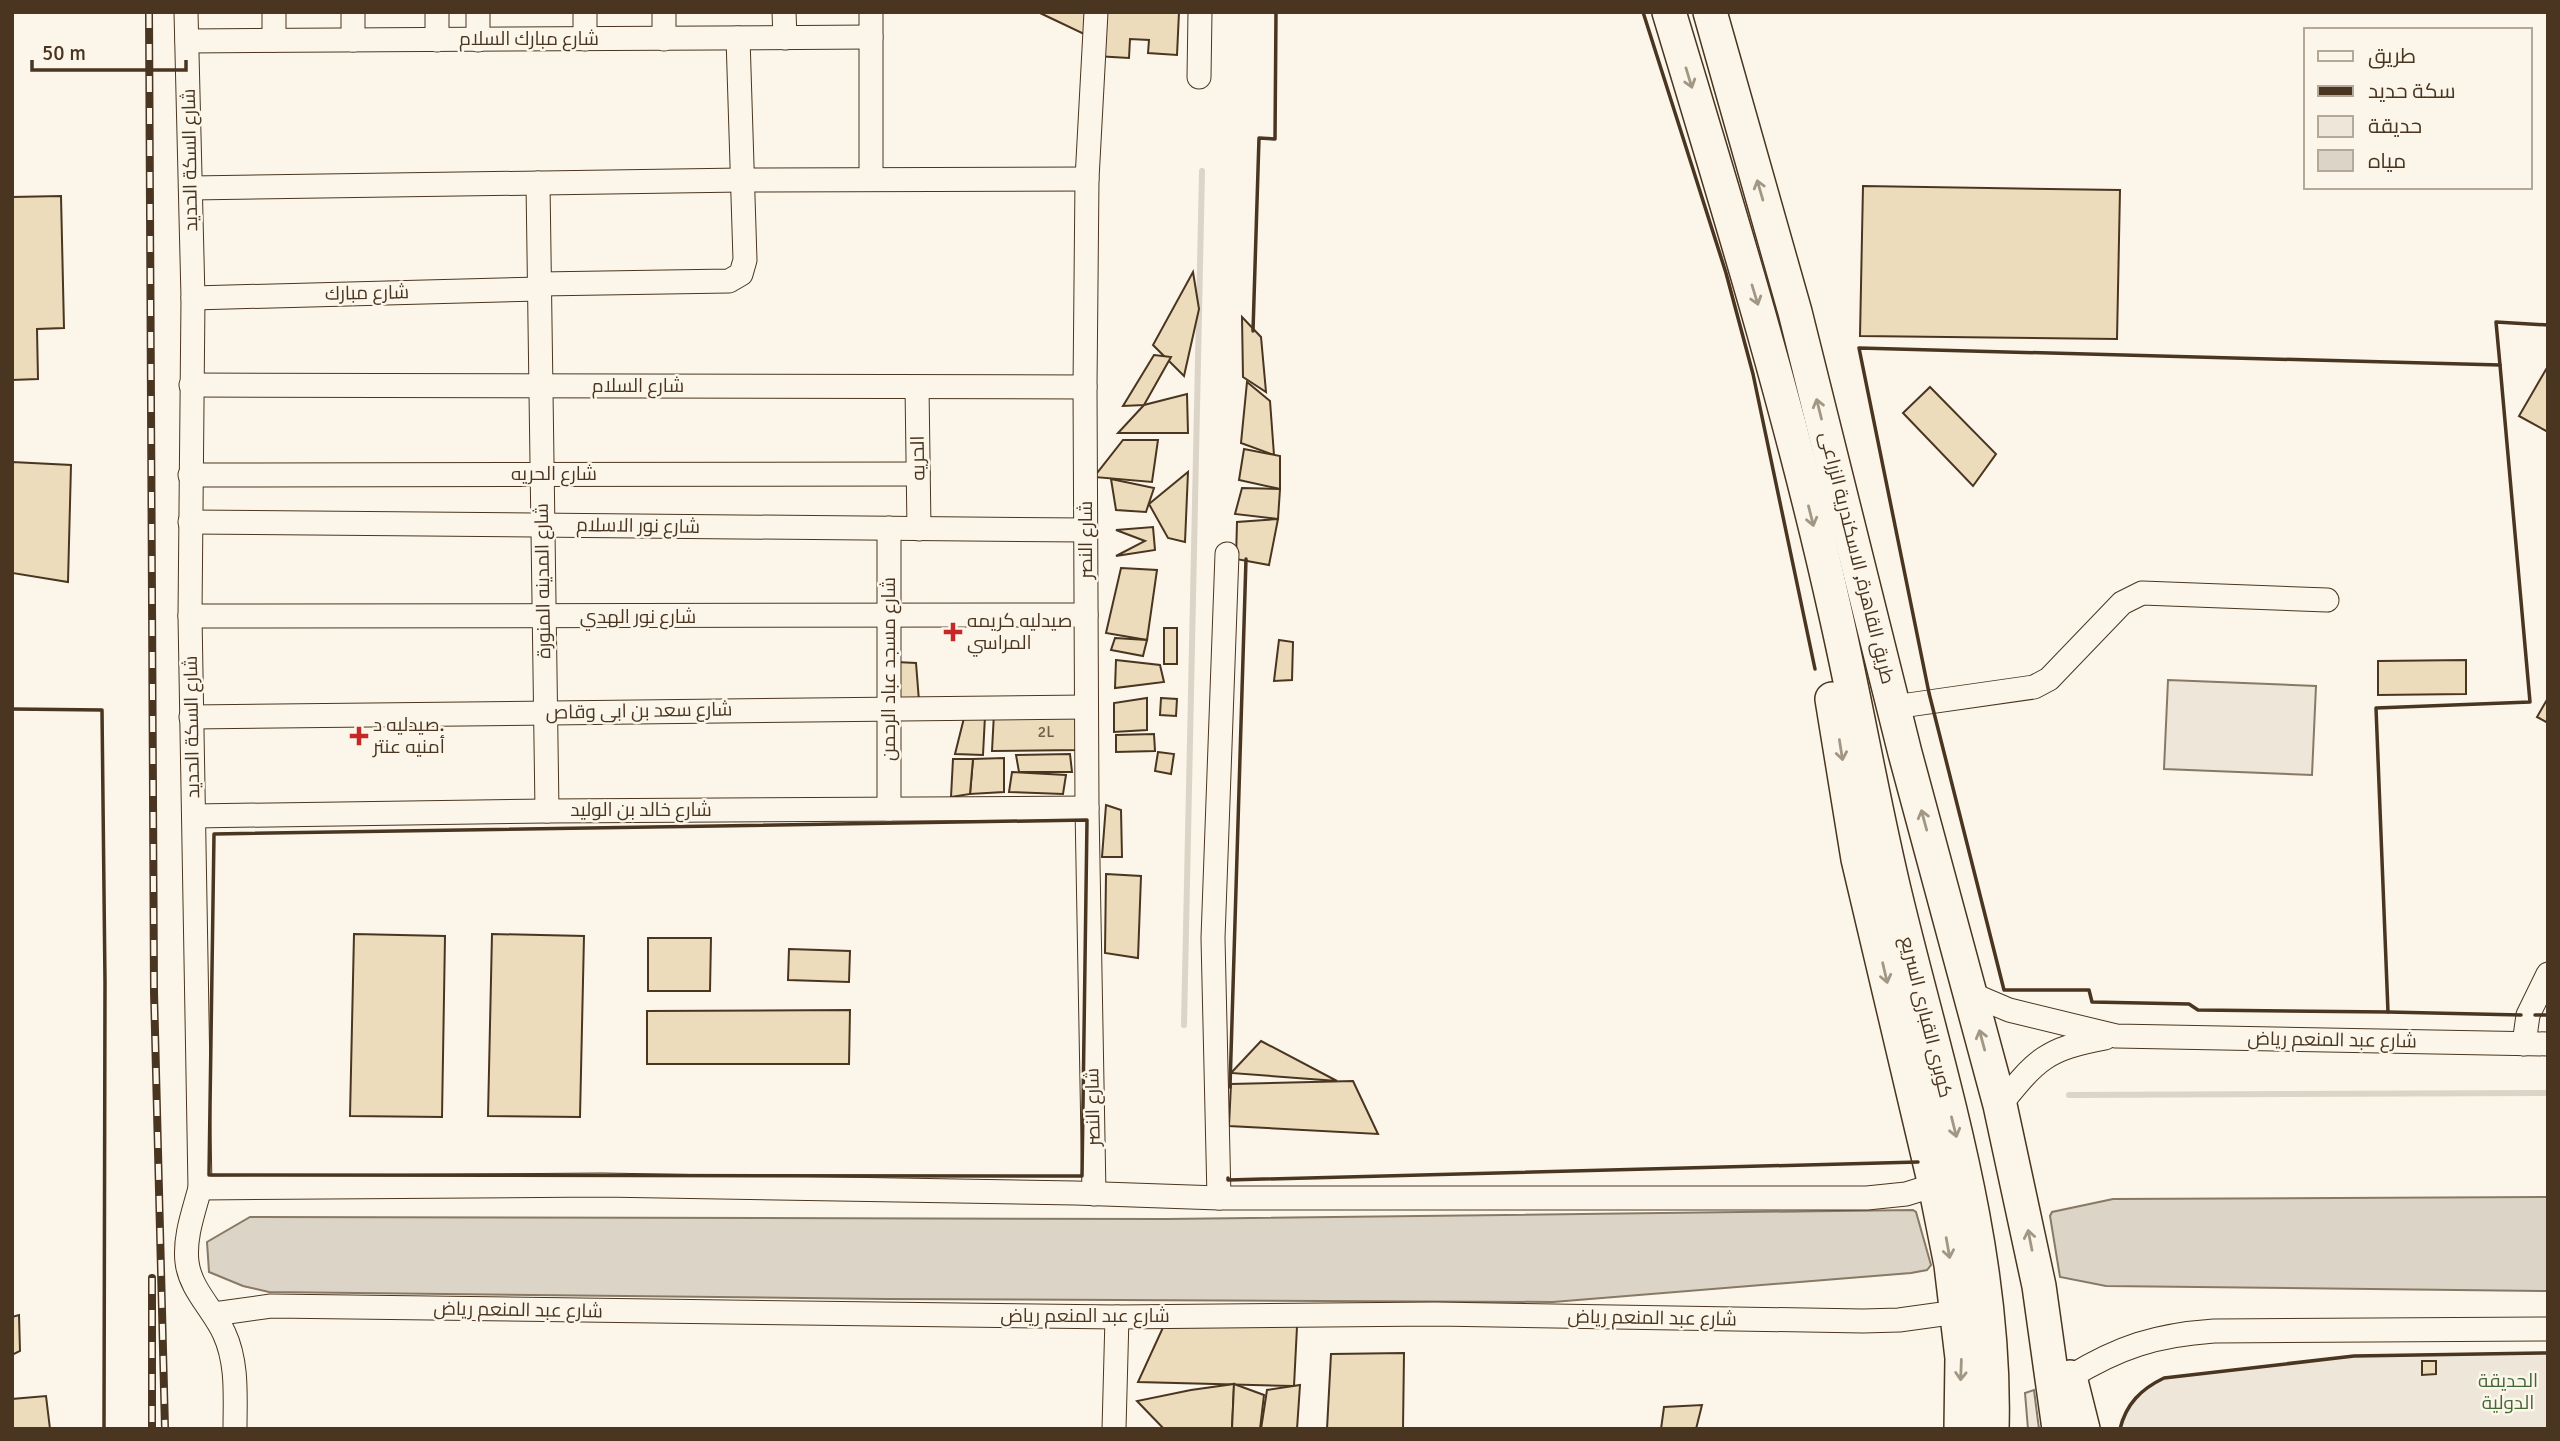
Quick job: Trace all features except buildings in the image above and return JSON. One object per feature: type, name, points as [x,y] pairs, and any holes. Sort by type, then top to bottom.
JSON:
[{"type":"highway","name":"طريق القاهرة, الاسكندرية الزراعى","points":[[1669,12],[1760,311],[1835,609]]},
{"type":"highway","name":"طريق القاهرة, الاسكندرية الزراعى","points":[[1710,12],[1795,312],[1894,707],[2000,1105]]},
{"type":"highway","points":[[1835,609],[1830,648],[1831,687],[1858,859],[1936,1185],[1951,1265],[1972,1313],[1962,1358],[1961,1429]]},
{"type":"highway","name":"كوبرى القبارى السريع","points":[[1835,609],[1895,895],[1970,1200],[1972,1313],[1993,1386],[1992,1429]]},
{"type":"highway","points":[[2000,1105],[2039,1286],[2059,1429]]},
{"type":"highway","points":[[2039,1286],[2070,1377],[2083,1429]]},
{"type":"street","name":"شارع السكة الحديد","points":[[186,12],[193,298],[190,617],[200,1188],[186,1247],[191,1280],[214,1314],[225,1335],[232,1358],[236,1382],[235,1429]]},
{"type":"street","points":[[274,12],[274,40]]},
{"type":"street","points":[[353,12],[353,40]]},
{"type":"street","points":[[437,12],[437,40]]},
{"type":"street","points":[[478,12],[478,40]]},
{"type":"street","points":[[585,12],[585,39]]},
{"type":"street","points":[[664,12],[664,38]]},
{"type":"street","points":[[784,12],[785,38]]},
{"type":"street","points":[[871,12],[871,179]]},
{"type":"street","name":"شارع النصر","points":[[1094,1194],[1087,808],[1085,387],[1087,178],[1096,12]]},
{"type":"street","points":[[1199,78],[1200,12]]},
{"type":"street","name":"شارع مبارك السلام","points":[[187,41],[871,37]]},
{"type":"street","points":[[738,38],[742,180]]},
{"type":"street","points":[[191,188],[1087,178]]},
{"type":"street","name":"شارع مبارك","points":[[193,298],[729,281],[741,274],[745,260],[742,180]]},
{"type":"street","name":"شارع المدينه المنورة","points":[[538,183],[547,811]]},
{"type":"street","name":"شارع السلام","points":[[191,385],[1085,387]]},
{"type":"street","name":"الحريه","points":[[917,387],[919,528]]},
{"type":"street","name":"شارع الحريه","points":[[190,475],[918,474]]},
{"type":"street","name":"شارع نور الاسلام","points":[[190,522],[1085,530]]},
{"type":"street","name":"شارع مسجد عباد الرحمن","points":[[889,528],[889,809]]},
{"type":"street","points":[[1219,1198],[1213,938],[1227,554]]},
{"type":"street","points":[[1894,707],[2034,687],[2049,679],[2122,603],[2142,593],[2327,600]]},
{"type":"street","name":"شارع نور الهدي","points":[[190,617],[1086,615]]},
{"type":"street","name":"شارع سعد بن ابى وقاص","points":[[191,717],[1087,707]]},
{"type":"street","name":"شارع خالد بن الوليد","points":[[194,817],[547,811],[1087,808]]},
{"type":"street","points":[[2524,1044],[2528,1015],[2548,974]]},
{"type":"street","name":"شارع عبد المنعم رياض","points":[[1969,993],[2009,1010],[2116,1036],[2548,1044]]},
{"type":"street","name":"شارع عبد المنعم رياض","points":[[2000,1105],[2029,1070],[2053,1052],[2072,1045],[2116,1036]]},
{"type":"street","points":[[200,1188],[602,1185],[1219,1198],[1867,1198],[1906,1194],[1936,1185]]},
{"type":"street","name":"شارع عبد المنعم رياض","points":[[214,1314],[271,1306],[1117,1317],[1435,1314],[1863,1321],[1972,1313]]},
{"type":"street","points":[[1114,1429],[1117,1317]]},
{"type":"street","points":[[2070,1377],[2125,1347],[2177,1334],[2227,1331],[2548,1329]]},
{"type":"green space","points":[[2168,680],[2316,686],[2312,775],[2164,769]]},
{"type":"green space","name":"الحديقة الدولية","points":[[2548,1353],[2548,1429],[2120,1429],[2126,1412],[2136,1398],[2164,1378],[2354,1356]]},
{"type":"green space","points":[[2034,1390],[2039,1429],[2028,1429],[2025,1393]]},
{"type":"water","points":[[2548,1197],[2548,1291],[2106,1286],[2060,1277],[2050,1216],[2052,1212],[2113,1199]]},
{"type":"water","points":[[1916,1212],[1931,1265],[1927,1270],[1553,1302],[886,1299],[269,1292],[243,1286],[209,1272],[207,1242],[250,1217],[1166,1219]]},
{"type":"waterway","points":[[1184,1025],[1202,171]]},
{"type":"waterway","points":[[2069,1095],[2548,1093]]},
{"type":"railway","points":[[149,12],[154,992],[165,1429]]},
{"type":"railway","points":[[152,1278],[152,1429]]},
{"type":"wall","points":[[1253,331],[1259,138],[1275,139],[1276,12]]},
{"type":"wall","points":[[1643,12],[1726,273],[1753,374],[1815,669]]},
{"type":"wall","points":[[2500,365],[2496,322],[2548,325]]},
{"type":"wall","points":[[1859,348],[2500,365],[2530,702],[2376,708],[2388,1012],[2198,1010],[2189,1004],[2092,1002],[2089,990],[2004,990],[1929,693],[1859,348]]},
{"type":"wall","points":[[1230,1087],[1246,559]]},
{"type":"wall","points":[[12,709],[102,710],[105,982],[104,1429]]},
{"type":"wall","points":[[1087,820],[1082,1176],[209,1175],[214,834],[1087,820]]},
{"type":"wall","points":[[2388,1012],[2521,1015]]},
{"type":"wall","points":[[2535,1015],[2548,1015]]},
{"type":"wall","points":[[1228,1178],[1918,1162]]},
{"type":"wall","points":[[2120,1429],[2126,1412],[2136,1398],[2164,1378],[2354,1356],[2548,1353]]},
{"type":"place","name":"صيدليه كريمه المراسي","points":[[953,632]]},
{"type":"place","name":"صيدليه د. أمنيه عنتر","points":[[359,736]]}]
